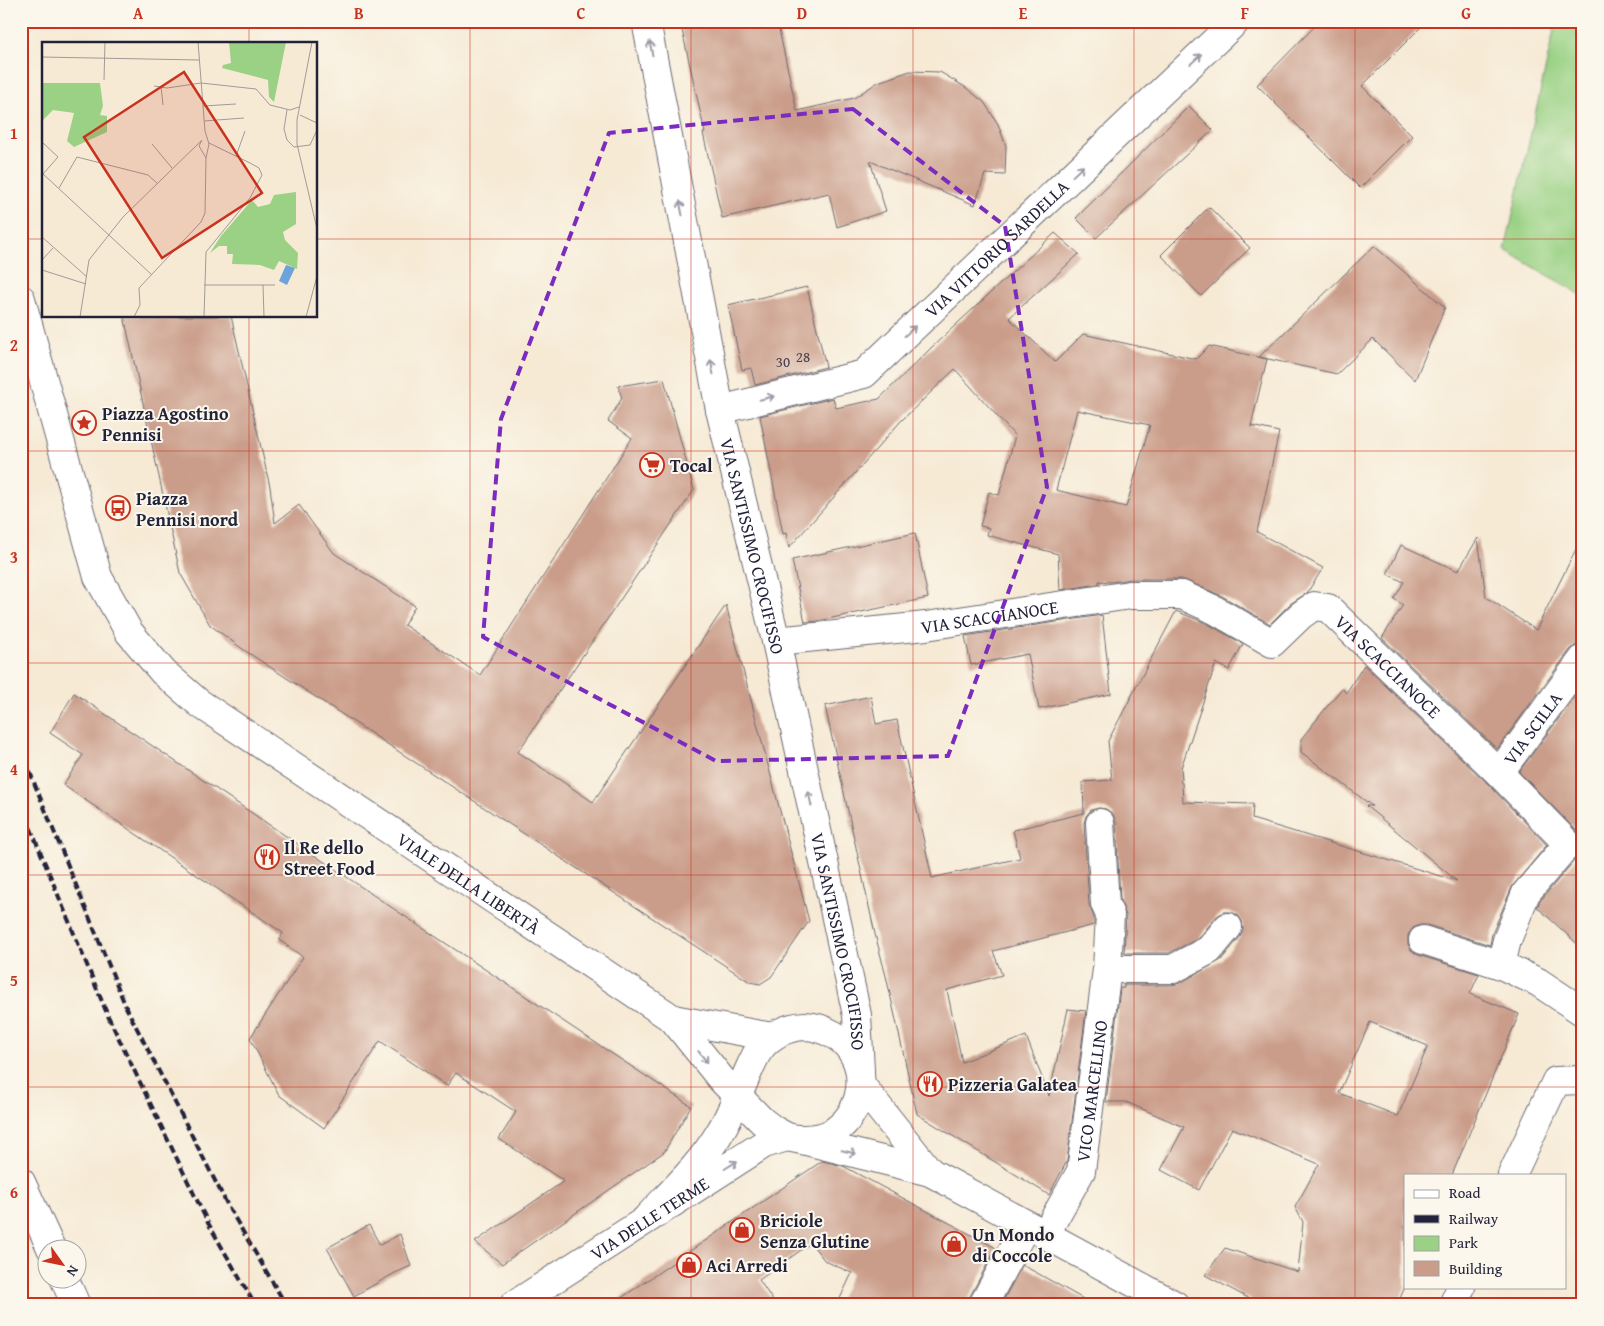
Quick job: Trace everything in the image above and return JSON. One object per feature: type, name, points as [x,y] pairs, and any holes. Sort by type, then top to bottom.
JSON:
[{"type":"street","name":"VIA SANTISSIMO CROCIFISSO","points":[[646,21],[720,410],[776,641],[857,1015],[861,1077]]},
{"type":"street","name":"VIA VITTORIO SARDELLA","points":[[720,410],[864,374],[1236,21]]},
{"type":"street","name":"VIALE DELLA LIBERTÀ","points":[[21,299],[98,577],[129,632],[162,672],[199,703],[673,1019]]},
{"type":"street","name":"VIA SCACCIANOCE","points":[[776,641],[926,626],[1130,595],[1182,595],[1215,610],[1272,644],[1301,615],[1314,606],[1328,608],[1499,772],[1568,844],[1526,893],[1507,940],[1501,965]]},
{"type":"street","name":"VIA SCILLA","points":[[1499,772],[1583,659]]},
{"type":"street","name":"VICO MARCELLINO","points":[[983,1305],[1081,1171],[1107,969],[1110,915],[1105,904],[1100,823]]},
{"type":"street","points":[[1107,969],[1173,969],[1209,950],[1228,927]]},
{"type":"street","points":[[1423,940],[1501,965],[1538,982],[1583,1012]]},
{"type":"street","points":[[673,1019],[772,1037]]},
{"type":"street","points":[[673,1019],[722,1080],[762,1121],[774,1130],[795,1138],[930,1172],[1174,1305]]},
{"type":"street","points":[[646,1219],[694,1167],[720,1133],[759,1049],[772,1037],[788,1029],[807,1026],[825,1030],[841,1039],[853,1053],[861,1077],[930,1172]]},
{"type":"street","points":[[751,1064],[748,1079],[749,1094],[754,1108],[762,1121]]},
{"type":"street","points":[[795,1138],[817,1138],[831,1133],[843,1125],[853,1113],[859,1099],[861,1077]]},
{"type":"street","points":[[1512,1174],[1556,1081],[1581,1080],[1583,1078]]},
{"type":"street","name":"VIA DELLE TERME","points":[[514,1305],[764,1144],[795,1138]]},
{"type":"street","points":[[21,1182],[46,1238]]},
{"type":"street","points":[[68,1288],[76,1305]]},
{"type":"street","points":[[1453,1305],[1461,1288]]},
{"type":"highlighted area","points":[[853,109],[1005,226],[1047,487],[948,756],[716,761],[483,637],[501,419],[609,133]]},
{"type":"green space","points":[[1556,21],[1583,21],[1583,296],[1505,250]]},
{"type":"building","points":[[680,21],[777,21],[797,111],[854,98],[878,82],[910,71],[940,72],[965,87],[984,102],[998,124],[1006,146],[1005,175],[985,174],[975,205],[870,161],[886,211],[837,227],[829,193],[722,218]]},
{"type":"building","points":[[1320,21],[1427,21],[1362,86],[1412,136],[1360,188],[1257,85]]},
{"type":"building","points":[[1189,106],[1213,130],[1096,238],[1076,218]]},
{"type":"building","points":[[1209,207],[1250,248],[1201,296],[1161,255]]},
{"type":"building","points":[[1055,233],[1079,254],[1009,318],[1055,362],[1083,334],[1196,359],[1209,346],[1267,359],[1251,426],[1279,432],[1257,532],[1323,568],[1307,593],[1290,604],[1270,624],[1222,596],[1182,579],[1099,581],[1099,584],[1060,590],[1058,554],[987,535],[989,528],[980,526],[989,492],[999,495],[1015,436],[955,369],[901,421],[789,548],[786,533],[783,534],[760,416],[833,398],[836,408],[879,399]],"holes":[[[1077,410],[1150,425],[1126,507],[1056,490]]]},
{"type":"building","points":[[1374,246],[1445,307],[1415,380],[1373,339],[1337,374],[1259,357]]},
{"type":"building","points":[[807,287],[826,367],[755,385],[751,368],[742,370],[728,305]]},
{"type":"building","points":[[124,318],[231,318],[270,487],[275,523],[299,505],[334,553],[415,606],[404,625],[480,675],[632,438],[608,421],[622,398],[618,386],[664,379],[694,490],[518,752],[593,802],[726,605],[809,921],[771,977],[760,984],[750,982],[244,650],[210,625],[180,573]]},
{"type":"building","points":[[915,533],[928,598],[818,621],[805,622],[792,560]]},
{"type":"building","points":[[1583,535],[1583,644],[1576,645],[1570,650],[1497,749],[1382,638],[1403,605],[1394,599],[1404,582],[1387,574],[1401,545],[1458,571],[1478,538],[1486,597],[1536,630]]},
{"type":"building","points":[[1176,611],[1208,624],[1243,644],[1229,670],[1216,663],[1181,768],[1182,779],[1180,781],[1182,783],[1183,802],[1253,804],[1252,819],[1457,881],[1366,806],[1372,806],[1301,752],[1301,739],[1342,688],[1346,693],[1364,665],[1488,784],[1547,845],[1512,887],[1492,934],[1490,945],[1427,925],[1413,928],[1408,935],[1408,944],[1411,950],[1418,955],[1479,974],[1470,994],[1519,1014],[1452,1174],[1404,1174],[1405,1288],[1397,1305],[1261,1305],[1205,1275],[1225,1248],[1298,1272],[1303,1222],[1295,1207],[1319,1164],[1232,1128],[1199,1190],[1161,1170],[1184,1127],[1126,1102],[1106,1102],[1120,988],[1124,988],[1124,985],[1173,985],[1180,983],[1221,960],[1240,937],[1243,929],[1242,921],[1238,915],[1231,912],[1223,912],[1216,917],[1199,938],[1169,953],[1124,953],[1126,915],[1120,900],[1116,822],[1113,814],[1106,809],[1091,810],[1086,816],[1084,823],[1089,905],[1094,918],[1094,925],[993,951],[1002,975],[947,990],[962,1062],[1026,1036],[1049,1096],[1068,1009],[1086,1011],[1067,1161],[1049,1195],[917,1114],[825,706],[871,696],[876,724],[897,720],[932,878],[1020,858],[1013,830],[1084,813],[1083,782],[1112,780],[1108,741]],"holes":[[[1370,1022],[1428,1046],[1398,1116],[1339,1093]]]},
{"type":"building","points":[[1102,615],[1111,694],[1039,709],[1028,654],[971,665],[965,636]]},
{"type":"building","points":[[1583,686],[1583,839],[1519,772]]},
{"type":"building","points":[[74,693],[391,907],[691,1106],[664,1152],[502,1264],[475,1242],[564,1181],[499,1139],[516,1112],[456,1073],[447,1086],[380,1041],[324,1128],[279,1095],[250,1038],[303,957],[279,940],[283,933],[63,785],[83,755],[50,733]]},
{"type":"building","points":[[1583,848],[1583,949],[1537,907]]},
{"type":"building","points":[[822,1161],[843,1166],[996,1248],[967,1305],[837,1305],[852,1273],[825,1261],[811,1243],[759,1280],[776,1305],[611,1305]]},
{"type":"building","points":[[369,1225],[380,1245],[400,1234],[411,1266],[354,1296],[327,1248]]},
{"type":"building","points":[[1022,1265],[1037,1273],[1094,1305],[1001,1305]]},
{"type":"railway","points":[[21,749],[126,1007],[229,1208],[286,1305]]},
{"type":"railway","points":[[21,805],[108,1016],[208,1223],[255,1305]]},
{"type":"place","name":"Piazza Agostino Pennisi","points":[[84,423]]},
{"type":"place","name":"Tocal","points":[[652,465]]},
{"type":"place","name":"Piazza Pennisi nord","points":[[118,508]]},
{"type":"place","name":"Il Re dello Street Food","points":[[267,857]]},
{"type":"place","name":"Pizzeria Galatea","points":[[930,1084]]},
{"type":"place","name":"Briciole Senza Glutine","points":[[742,1230]]},
{"type":"place","name":"Un Mondo di Coccole","points":[[954,1244]]},
{"type":"place","name":"Aci Arredi","points":[[689,1265]]}]
